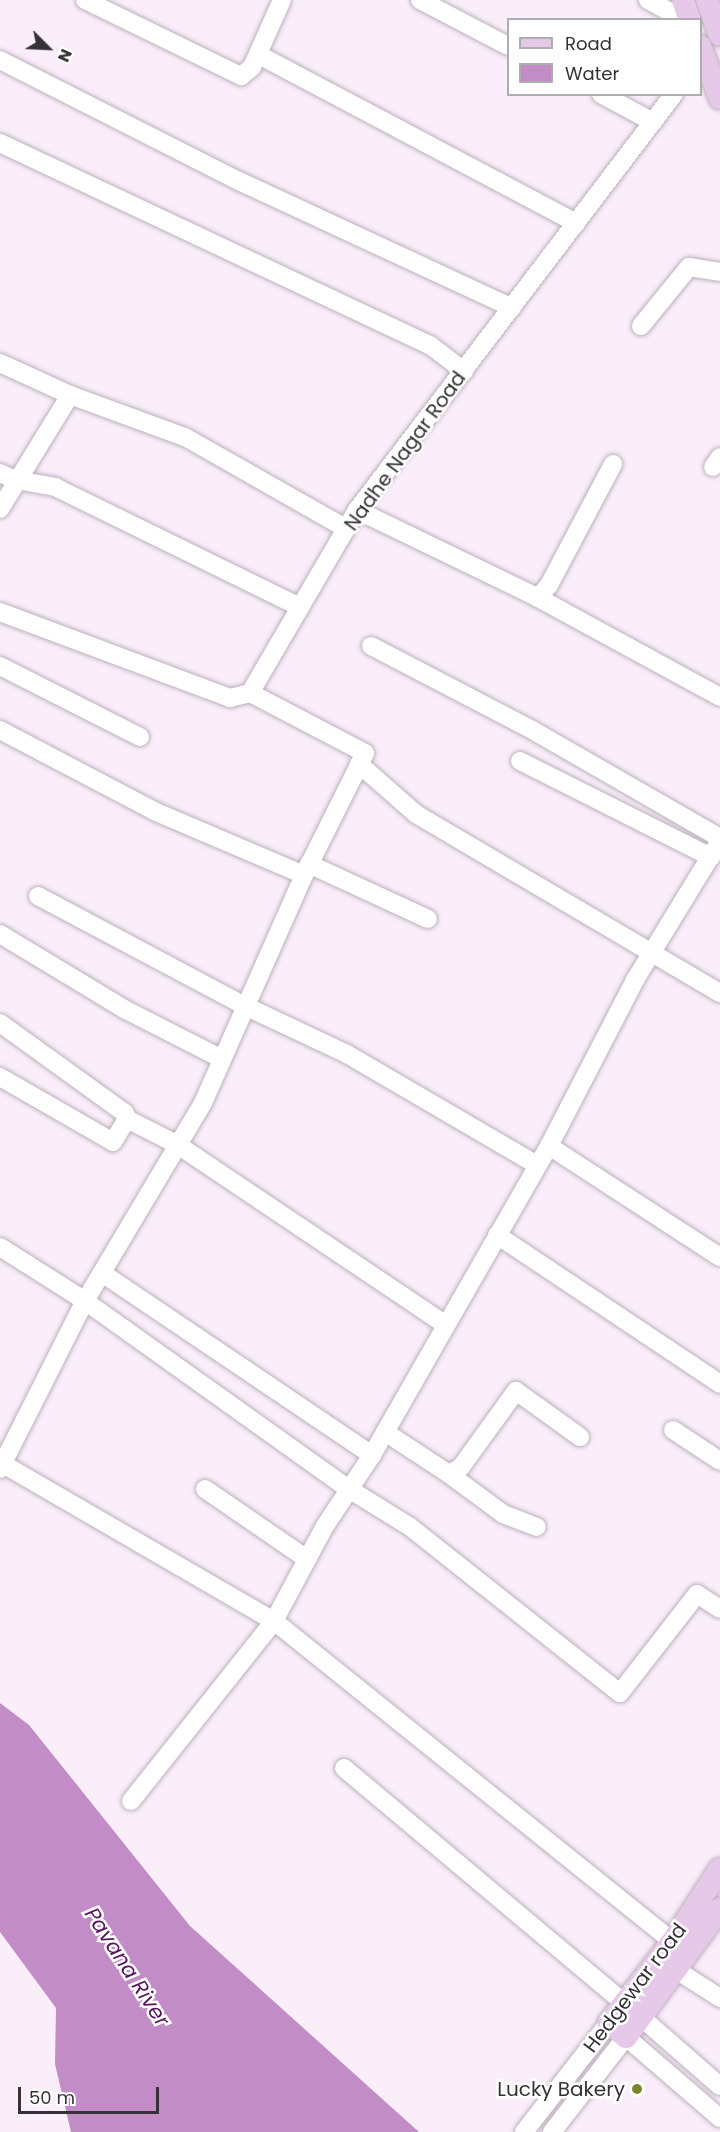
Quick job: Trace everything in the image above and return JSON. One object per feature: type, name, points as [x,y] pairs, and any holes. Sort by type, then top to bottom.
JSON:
[{"type":"main road","points":[[683,0],[689,18]]},
{"type":"main road","points":[[707,0],[720,34]]},
{"type":"main road","points":[[707,61],[720,98]]},
{"type":"main road","name":"Hedgewar road","points":[[626,2037],[642,2018],[680,1956],[720,1869]]},
{"type":"main road","name":"Hedgewar road","points":[[609,2023],[624,2003],[680,1956],[720,1910]]},
{"type":"main road","points":[[624,2003],[642,2018]]},
{"type":"main road","points":[[609,2023],[626,2037]]},
{"type":"street","points":[[85,0],[236,74],[246,75],[259,55],[280,1]]},
{"type":"street","points":[[420,0],[507,45]]},
{"type":"street","points":[[648,0],[681,18]]},
{"type":"street","points":[[259,55],[576,223]]},
{"type":"street","points":[[0,60],[239,181],[512,308]]},
{"type":"street","points":[[605,96],[653,122]]},
{"type":"street","name":"Nadhe Nagar Road","points":[[250,693],[357,510],[672,96]]},
{"type":"street","points":[[0,143],[430,345],[464,371]]},
{"type":"street","points":[[641,326],[688,267],[720,272]]},
{"type":"street","points":[[0,363],[70,395],[185,437],[347,529]]},
{"type":"street","points":[[0,509],[8,476],[70,395]]},
{"type":"street","points":[[538,598],[549,585],[613,464]]},
{"type":"street","points":[[8,476],[55,487],[300,607]]},
{"type":"street","points":[[357,510],[538,598],[720,697]]},
{"type":"street","points":[[0,612],[230,698],[250,693],[364,753],[307,869],[203,1103],[85,1301],[2,1466],[274,1621],[680,1956],[720,1998]]},
{"type":"street","points":[[131,1801],[274,1621],[307,1559],[372,1455],[444,1324],[549,1146],[651,953],[720,839],[534,731],[371,646]]},
{"type":"street","points":[[0,666],[140,737]]},
{"type":"street","points":[[0,730],[154,810],[428,919]]},
{"type":"street","points":[[520,761],[711,857]]},
{"type":"street","points":[[359,764],[416,814],[720,993]]},
{"type":"street","points":[[38,896],[245,1006],[347,1054],[537,1165]]},
{"type":"street","points":[[0,934],[126,1010],[222,1059]]},
{"type":"street","points":[[0,1023],[125,1113],[128,1119],[178,1145],[444,1324]]},
{"type":"street","points":[[0,1077],[113,1142],[128,1119]]},
{"type":"street","points":[[549,1146],[720,1257]]},
{"type":"street","points":[[497,1235],[720,1384]]},
{"type":"street","points":[[0,1247],[85,1301],[349,1489],[409,1526],[620,1693],[697,1594],[720,1609]]},
{"type":"street","points":[[102,1273],[372,1455]]},
{"type":"street","points":[[448,1474],[461,1467],[516,1391],[580,1437]]},
{"type":"street","points":[[673,1430],[720,1461]]},
{"type":"street","points":[[385,1432],[503,1514],[537,1527]]},
{"type":"street","points":[[206,1489],[307,1559]]},
{"type":"street","points":[[344,1768],[624,2003]]},
{"type":"street","points":[[642,2018],[720,2086]]},
{"type":"street","name":"Hedgewar road","points":[[524,2132],[609,2023]]},
{"type":"street","points":[[626,2037],[720,2118]]},
{"type":"street","name":"Hedgewar road","points":[[552,2132],[626,2037]]},
{"type":"water","name":"Pavana River","points":[[0,1703],[29,1725],[190,1926],[419,2132],[71,2132],[55,2064],[56,2008],[0,1932]]},
{"type":"place","name":"Lucky Bakery","points":[[637,2089]]}]
